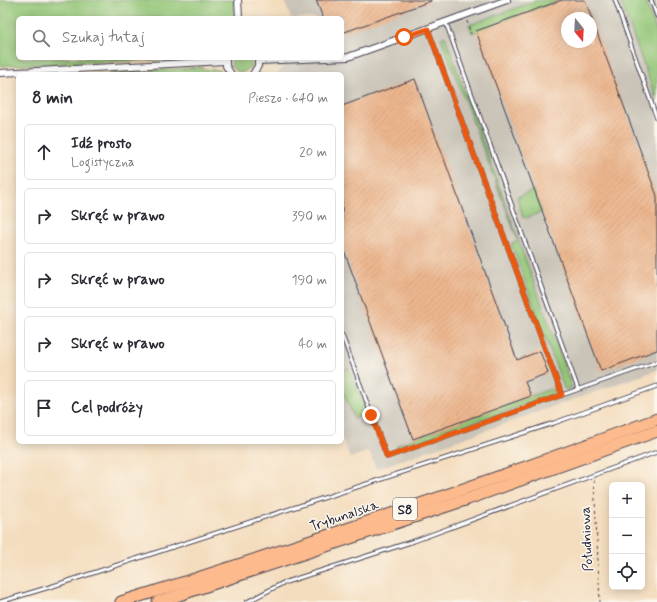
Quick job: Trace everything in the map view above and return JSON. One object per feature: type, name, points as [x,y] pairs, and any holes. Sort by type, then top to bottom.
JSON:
[{"type":"highway","name":"Trybunalska","points":[[121,602],[326,537],[539,463],[657,419]]},
{"type":"highway","name":"Trybunalska","points":[[158,602],[468,500],[657,431]]},
{"type":"street","points":[[238,0],[239,16]]},
{"type":"street","points":[[344,57],[465,16],[493,2],[507,0]]},
{"type":"street","points":[[81,72],[225,60],[227,70],[229,72]]},
{"type":"street","points":[[254,72],[258,66],[258,60]]},
{"type":"street","points":[[0,73],[16,73]]},
{"type":"lane","points":[[615,0],[657,120]]},
{"type":"lane","points":[[651,0],[657,16]]},
{"type":"lane","points":[[446,22],[578,389]]},
{"type":"lane","points":[[428,29],[562,395]]},
{"type":"lane","points":[[344,340],[387,457],[657,362]]},
{"type":"lane","points":[[0,602],[554,424],[657,386]]},
{"type":"lane","points":[[247,602],[283,583],[414,541],[657,452]]},
{"type":"path","points":[[465,16],[471,34]]},
{"type":"path","name":"Południowa","points":[[593,476],[600,602]]},
{"type":"shaded area","points":[[284,0],[657,0],[657,370],[376,469],[369,451],[350,458],[344,443],[344,72],[279,72],[290,60],[344,60],[344,16],[290,16]]},
{"type":"green space","points":[[0,0],[234,0],[235,16],[16,16],[16,60],[161,60],[0,66]]},
{"type":"green space","points":[[538,0],[562,0],[472,33],[469,25]]},
{"type":"green space","points":[[620,0],[645,0],[657,33],[657,101]]},
{"type":"green space","points":[[445,36],[571,385],[571,388],[567,390],[564,388],[511,244],[518,241],[441,38]]},
{"type":"green space","points":[[232,60],[252,60],[251,67],[244,72],[238,72],[231,66]]},
{"type":"green space","points":[[202,67],[202,69],[219,70],[222,72],[127,72]]},
{"type":"green space","points":[[534,190],[542,212],[526,218],[523,217],[517,197]]},
{"type":"green space","points":[[349,368],[367,413],[354,418],[344,394],[344,369]]},
{"type":"green space","points":[[550,389],[553,391],[552,395],[398,449],[397,448],[397,445]]},
{"type":"building","points":[[316,0],[431,0],[344,32],[344,16],[322,16]]},
{"type":"building","points":[[562,0],[585,0],[589,12],[561,12],[561,48],[597,48],[597,33],[657,196],[657,350],[601,371],[476,31]]},
{"type":"building","points":[[415,79],[517,360],[540,351],[548,373],[525,382],[531,396],[413,439],[344,250],[344,105]]},
{"type":"route","points":[[371,415],[387,457],[562,395],[428,29],[404,37]]}]
